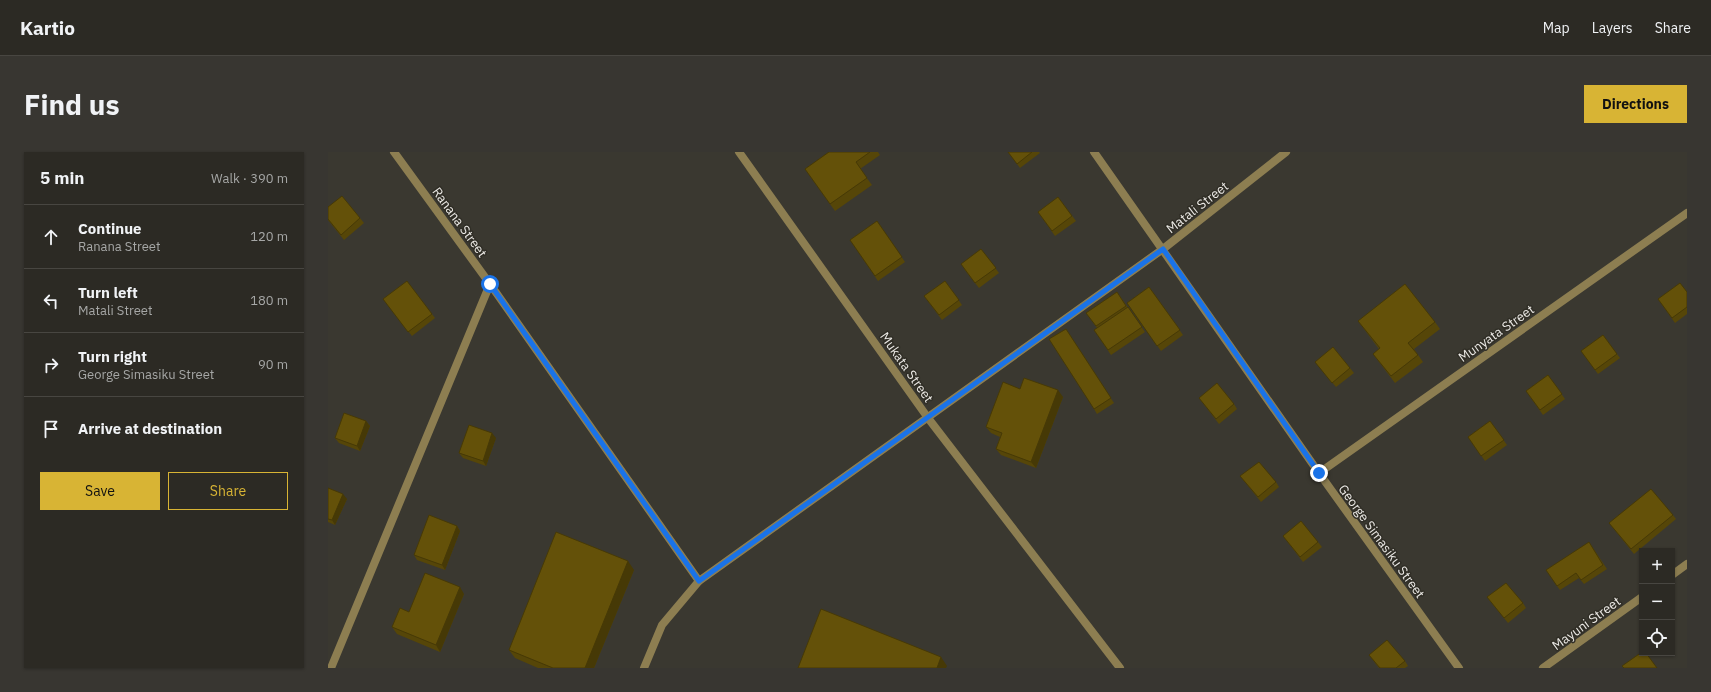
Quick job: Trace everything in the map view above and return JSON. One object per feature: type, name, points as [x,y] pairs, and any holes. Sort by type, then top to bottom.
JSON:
[{"type":"street","name":"Ranana Street","points":[[394,152],[490,284],[699,581]]},
{"type":"street","name":"Mukata Street","points":[[739,152],[928,418],[1120,668]]},
{"type":"street","name":"George Simasiku Street","points":[[1094,152],[1319,473],[1459,668]]},
{"type":"street","name":"Matali Street","points":[[644,668],[662,625],[699,581],[1163,249],[1286,152]]},
{"type":"street","name":"Munyata Street","points":[[1319,473],[1687,213]]},
{"type":"street","points":[[331,668],[490,284]]},
{"type":"street","points":[[1675,573],[1687,564]]},
{"type":"street","name":"Mayuni Street","points":[[1543,668],[1639,599]]},
{"type":"building","points":[[829,152],[870,152],[856,162],[867,178],[830,204],[805,169]]},
{"type":"building","points":[[1008,152],[1032,152],[1017,164]]},
{"type":"building","points":[[342,196],[360,218],[341,235],[328,219],[328,207]]},
{"type":"building","points":[[1058,197],[1072,216],[1052,231],[1038,212]]},
{"type":"building","points":[[877,221],[902,257],[875,276],[850,240]]},
{"type":"building","points":[[981,249],[996,268],[975,283],[961,264]]},
{"type":"building","points":[[407,281],[432,314],[408,332],[383,299]]},
{"type":"building","points":[[945,281],[959,300],[939,315],[924,296]]},
{"type":"building","points":[[1680,283],[1687,292],[1687,307],[1672,318],[1658,299]]},
{"type":"building","points":[[1405,284],[1435,322],[1408,343],[1418,355],[1391,376],[1373,354],[1380,348],[1358,321]]},
{"type":"building","points":[[1149,287],[1180,330],[1157,346],[1127,303]]},
{"type":"building","points":[[1117,292],[1126,306],[1096,326],[1086,313]]},
{"type":"building","points":[[1128,307],[1142,327],[1108,350],[1094,330]]},
{"type":"building","points":[[1066,329],[1111,398],[1094,409],[1049,339]]},
{"type":"building","points":[[1603,335],[1617,354],[1595,370],[1581,351]]},
{"type":"building","points":[[1333,347],[1350,368],[1332,383],[1315,362]]},
{"type":"building","points":[[1548,375],[1562,394],[1540,410],[1526,391]]},
{"type":"building","points":[[1024,378],[1058,390],[1031,462],[996,449],[1002,433],[986,427],[1003,382],[1020,389]]},
{"type":"building","points":[[1217,383],[1234,404],[1216,419],[1199,398]]},
{"type":"building","points":[[344,413],[366,421],[357,446],[335,438]]},
{"type":"building","points":[[1490,421],[1504,440],[1481,456],[1468,437]]},
{"type":"building","points":[[469,425],[492,433],[483,461],[459,453]]},
{"type":"building","points":[[1259,462],[1276,482],[1258,497],[1240,476]]},
{"type":"building","points":[[328,488],[343,494],[332,520],[328,519]]},
{"type":"building","points":[[1651,489],[1673,515],[1631,549],[1609,523]]},
{"type":"building","points":[[429,515],[457,526],[442,565],[414,555]]},
{"type":"building","points":[[1301,521],[1318,542],[1300,557],[1283,536]]},
{"type":"building","points":[[556,532],[628,561],[585,668],[553,668],[509,650]]},
{"type":"building","points":[[1589,542],[1603,565],[1581,580],[1576,573],[1557,586],[1546,570]]},
{"type":"building","points":[[425,573],[460,587],[436,645],[392,627],[400,608],[409,612]]},
{"type":"building","points":[[1506,583],[1523,603],[1504,618],[1487,597]]},
{"type":"building","points":[[821,609],[941,657],[937,668],[798,668]]},
{"type":"building","points":[[1387,640],[1405,661],[1396,668],[1380,668],[1369,655]]},
{"type":"building","points":[[1639,654],[1639,656],[1648,656],[1657,668],[1624,668],[1622,666]]},
{"type":"route","points":[[490,284],[699,581],[1163,249],[1319,473]]}]
